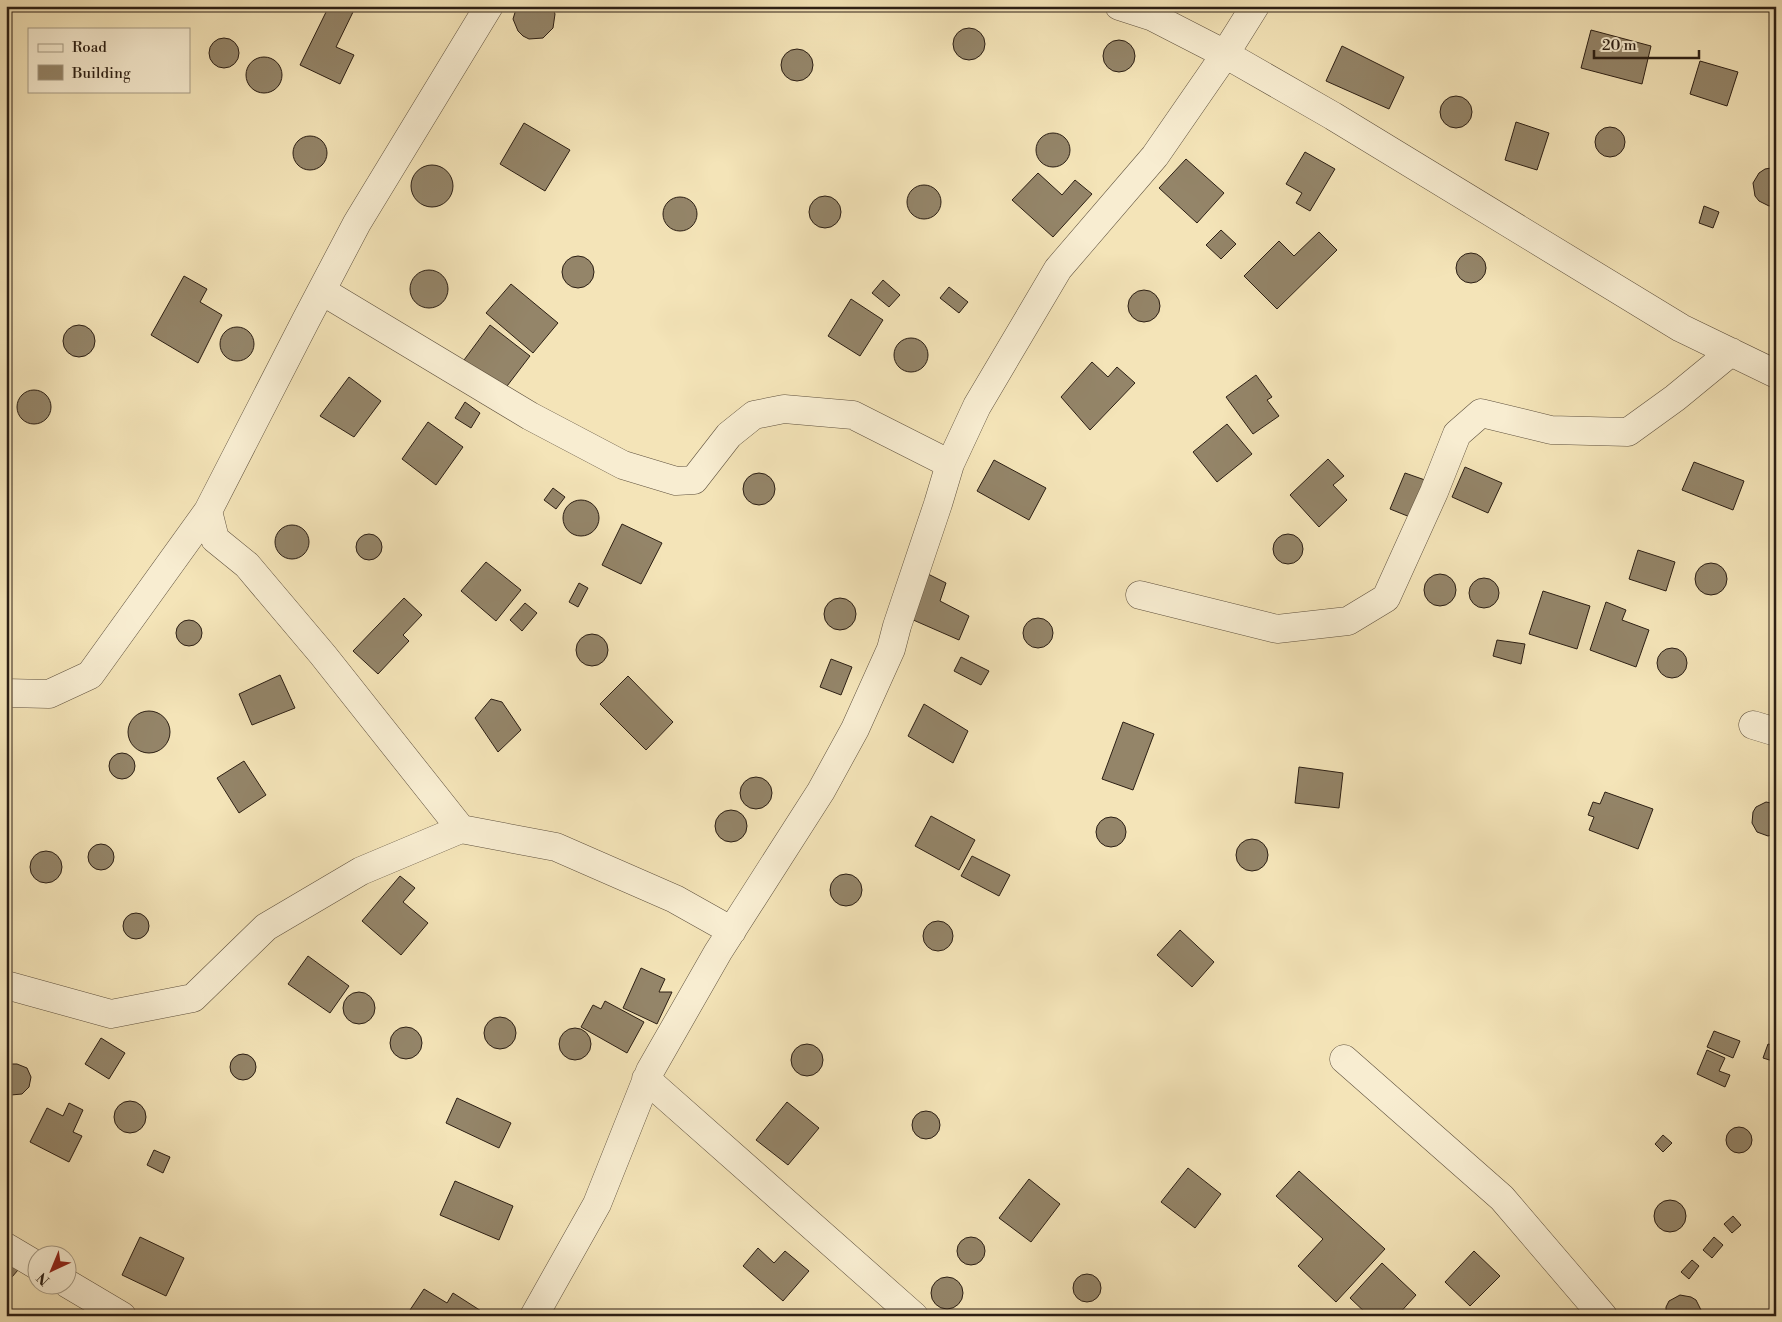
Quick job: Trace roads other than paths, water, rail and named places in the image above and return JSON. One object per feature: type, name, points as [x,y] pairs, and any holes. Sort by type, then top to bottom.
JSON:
[{"type":"street","points":[[6,693],[49,694],[90,675],[208,511],[357,223],[490,6]]},
{"type":"street","points":[[1119,6],[1153,17],[1225,54],[1333,116],[1681,328],[1776,374]]},
{"type":"street","points":[[534,1316],[597,1204],[646,1079],[732,930],[821,791],[855,729],[891,650],[897,626],[950,464],[977,406],[1058,269],[1155,156],[1225,54],[1255,6]]},
{"type":"street","points":[[322,291],[530,416],[623,465],[676,480],[694,480],[729,435],[754,415],[784,409],[854,415],[950,464]]},
{"type":"street","points":[[1140,595],[1277,630],[1348,621],[1386,598],[1434,492],[1457,434],[1481,414],[1551,430],[1628,432],[1675,398],[1731,352]]},
{"type":"street","points":[[208,511],[216,538],[247,564],[323,655],[461,829]]},
{"type":"street","points":[[6,985],[111,1014],[192,998],[266,927],[361,871],[461,829],[556,847],[675,899],[732,930]]},
{"type":"street","points":[[1344,1060],[1502,1198],[1603,1316]]},
{"type":"street","points":[[646,1079],[914,1316]]},
{"type":"street","points":[[6,1247],[28,1260]]},
{"type":"street","points":[[78,1290],[122,1316]]}]
